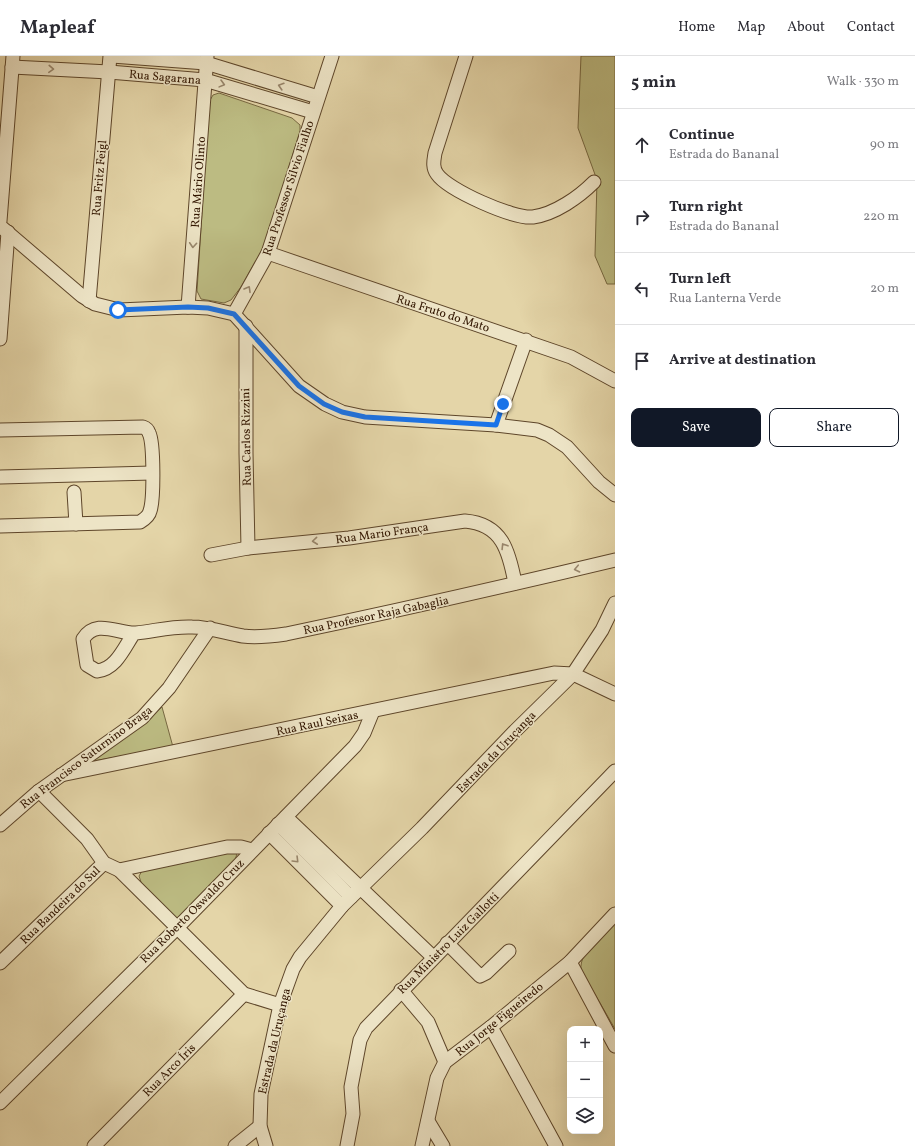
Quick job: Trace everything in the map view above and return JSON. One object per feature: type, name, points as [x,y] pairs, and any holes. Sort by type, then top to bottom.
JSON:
[{"type":"street","name":"Rua Sagarana","points":[[111,56],[206,59],[318,97]]},
{"type":"street","name":"Rua Fritz Feigl","points":[[89,301],[111,56]]},
{"type":"street","name":"Rua Professor Sílvio Fialho","points":[[234,314],[268,253],[332,56]]},
{"type":"street","points":[[466,56],[435,153],[433,165],[437,174],[445,182],[505,213],[524,217],[535,217],[550,212],[578,196],[594,182]]},
{"type":"street","name":"Rua Mário Olinto","points":[[188,307],[206,59]]},
{"type":"street","name":"Rua Sagarana","points":[[12,62],[205,80],[314,112]]},
{"type":"street","points":[[0,221],[12,62]]},
{"type":"street","points":[[4,229],[89,301],[107,309],[118,310],[188,307],[208,308],[234,314],[299,386],[324,404],[342,412],[365,417],[496,425],[537,430],[556,439],[567,447],[599,482],[615,495]]},
{"type":"street","points":[[0,339],[4,229]]},
{"type":"street","name":"Rua Fruto do Mato","points":[[268,253],[368,288],[526,340],[571,357],[615,381]]},
{"type":"street","name":"Rua Carlos Rizzini","points":[[246,326],[248,548]]},
{"type":"street","points":[[496,425],[526,340]]},
{"type":"street","points":[[0,430],[143,427],[147,429],[151,440],[152,473],[150,511],[146,518],[140,522],[0,526]]},
{"type":"street","points":[[0,477],[152,473]]},
{"type":"street","points":[[74,492],[76,524]]},
{"type":"street","name":"Rua Mario França","points":[[211,555],[248,548],[349,538],[465,521],[478,522],[491,530],[507,548],[515,583]]},
{"type":"street","name":"Rua Professor Raja Gabaglia","points":[[134,633],[191,627],[210,628],[244,636],[265,637],[286,634],[452,599],[615,560]]},
{"type":"street","name":"Estrada da Uruçanga","points":[[266,1146],[260,1126],[261,1094],[280,1005],[293,969],[300,957],[351,897],[422,828],[515,731],[573,674],[602,630],[615,603]]},
{"type":"street","name":"Rua Francisco Saturnino Braga","points":[[0,825],[39,791],[142,718],[155,705],[210,628]]},
{"type":"street","name":"Rua Raul Seixas","points":[[61,775],[554,674],[573,674]]},
{"type":"street","points":[[573,674],[615,694]]},
{"type":"street","name":"Rua Roberto Oswaldo Cruz","points":[[0,1103],[177,928],[355,746],[364,733],[373,712]]},
{"type":"street","name":"Rua Ministro Luiz Gallotti","points":[[347,1146],[353,1114],[351,1086],[360,1040],[373,1019],[615,771]]},
{"type":"street","points":[[39,791],[88,839],[104,864],[119,870],[244,994],[280,1005]]},
{"type":"street","points":[[277,825],[351,897],[433,957]]},
{"type":"street","points":[[277,825],[351,897]]},
{"type":"street","name":"Rua Bandeira do Sul","points":[[119,870],[227,847],[241,847],[252,850]]},
{"type":"street","name":"Rua Bandeira do Sul","points":[[0,963],[104,864]]},
{"type":"street","name":"Rua Jorge Figueiredo","points":[[422,1145],[437,1078],[445,1062],[491,1027],[570,962],[615,914]]},
{"type":"street","points":[[447,943],[480,976],[486,973],[509,951]]},
{"type":"street","points":[[570,962],[615,1046]]},
{"type":"street","points":[[401,990],[428,1022],[445,1062]]},
{"type":"street","name":"Rua Arco Íris","points":[[94,1146],[244,994]]},
{"type":"street","points":[[491,1027],[556,1146]]},
{"type":"street","points":[[428,1121],[443,1146]]},
{"type":"street","points":[[235,1146],[260,1126]]},
{"type":"street","points":[[422,1145],[435,1144],[443,1146]]},
{"type":"shaded area","points":[[581,56],[615,56],[615,284],[607,284],[595,256],[597,180],[578,128]]},
{"type":"shaded area","points":[[219,93],[292,118],[300,125],[300,131],[265,245],[241,287],[231,300],[224,303],[201,299],[197,291],[209,102],[213,95]]},
{"type":"shaded area","points":[[162,707],[173,747],[93,761]]},
{"type":"shaded area","points":[[229,850],[237,853],[235,861],[179,919],[174,917],[141,882],[139,876],[142,871]]},
{"type":"shaded area","points":[[615,922],[615,1029],[581,970],[581,963],[593,943]]},
{"type":"route","points":[[118,310],[188,307],[208,308],[234,314],[299,386],[324,404],[342,412],[365,417],[496,425],[503,404]]}]
